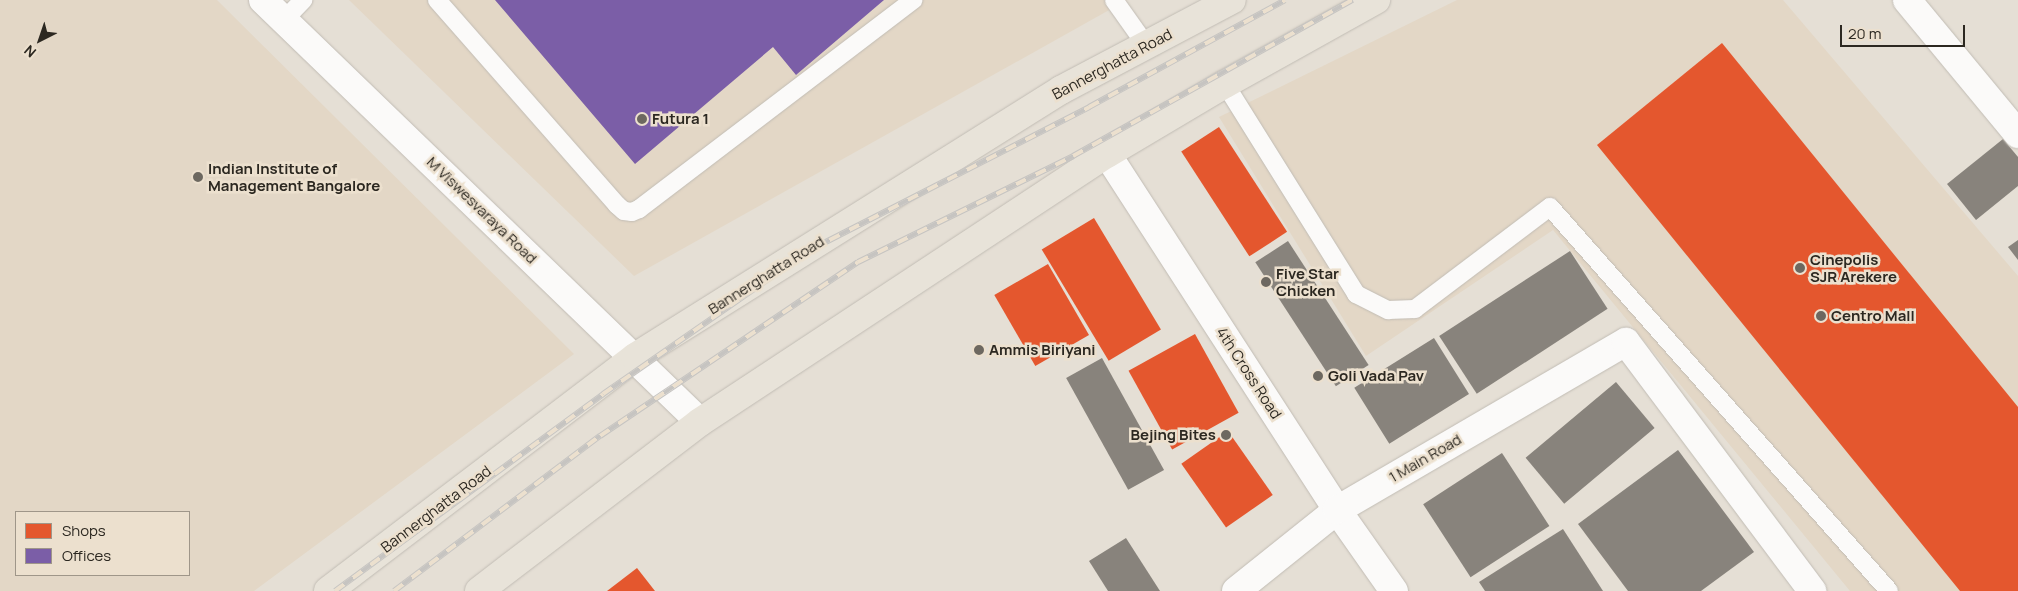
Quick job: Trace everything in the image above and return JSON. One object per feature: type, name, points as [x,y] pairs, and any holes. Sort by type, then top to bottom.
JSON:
[{"type":"main road","name":"Bannerghatta Road","points":[[328,591],[635,357],[1061,90],[1232,0]]},
{"type":"main road","points":[[479,591],[700,422],[1107,154],[1225,84],[1376,0]]},
{"type":"street","name":"M Viswesvaraya Road","points":[[263,0],[635,357],[700,422]]},
{"type":"street","points":[[1907,0],[2018,134]]},
{"type":"street","name":"4th Cross Road","points":[[1107,154],[1337,510],[1394,591]]},
{"type":"street","name":"1 Main Road","points":[[1236,591],[1337,510],[1626,342],[1812,591]]},
{"type":"lane","points":[[284,20],[303,0]]},
{"type":"lane","points":[[437,0],[618,205],[624,211],[632,212],[639,209],[913,0]]},
{"type":"lane","points":[[1114,0],[1146,45]]},
{"type":"lane","points":[[1225,84],[1356,294],[1388,310],[1415,308],[1550,208],[1889,591]]},
{"type":"shaded area","name":"Indian Institute of Management Bangalore","points":[[0,0],[217,0],[574,354],[254,591],[0,591]]},
{"type":"shaded area","points":[[349,0],[1127,0],[634,276]]},
{"type":"shaded area","name":"Centro Mall","points":[[1457,0],[1783,0],[2018,276],[2018,591],[1850,591],[1553,230],[1366,356],[1219,117]]},
{"type":"building: Shops","points":[[1722,43],[2018,407],[2018,591],[1960,591],[1597,145]]},
{"type":"building: Shops","points":[[1219,127],[1287,232],[1249,256],[1181,152]]},
{"type":"building: Shops","points":[[1094,218],[1161,329],[1109,361],[1042,249]]},
{"type":"building: Shops","points":[[1048,264],[1089,335],[1035,366],[994,295]]},
{"type":"building: Shops","points":[[1195,334],[1239,413],[1172,450],[1129,371]]},
{"type":"building: Shops","points":[[1228,431],[1273,495],[1226,528],[1181,464]]},
{"type":"building: Shops","points":[[637,568],[655,591],[607,591]]},
{"type":"building: Offices","name":"Futura 1","points":[[495,0],[884,0],[796,75],[773,47],[635,164]]},
{"type":"building: Other","points":[[2003,139],[2018,157],[2018,186],[1976,220],[1947,184]]},
{"type":"building: Other","points":[[2018,240],[2018,260],[2008,247]]},
{"type":"building: Other","points":[[1288,241],[1369,365],[1336,386],[1255,262]]},
{"type":"building: Other","points":[[1570,251],[1608,309],[1477,394],[1439,336]]},
{"type":"building: Other","points":[[1434,338],[1469,394],[1389,444],[1354,388]]},
{"type":"building: Other","points":[[1102,358],[1164,470],[1128,490],[1066,378]]},
{"type":"building: Other","points":[[1616,382],[1655,428],[1564,504],[1526,458]]},
{"type":"building: Other","points":[[1678,450],[1754,552],[1701,591],[1628,591],[1578,524]]},
{"type":"building: Other","points":[[1502,453],[1549,526],[1471,577],[1423,504]]},
{"type":"building: Other","points":[[1563,529],[1603,591],[1485,591],[1479,582]]},
{"type":"building: Other","points":[[1126,538],[1160,591],[1108,591],[1089,561]]},
{"type":"railway","points":[[335,591],[603,394],[810,250],[1089,107],[1285,0]]},
{"type":"railway","points":[[394,591],[600,436],[858,262],[1073,156],[1352,0]]},
{"type":"place","name":"Futura 1","points":[[642,119]]},
{"type":"place","name":"Indian Institute of Management Bangalore","points":[[198,177]]},
{"type":"place","name":"Cinepolis SJR Arekere","points":[[1800,268]]},
{"type":"place","name":"Five Star Chicken","points":[[1266,282]]},
{"type":"place","name":"Centro Mall","points":[[1821,316]]},
{"type":"place","name":"Ammis Biriyani","points":[[979,350]]},
{"type":"place","name":"Goli Vada Pav","points":[[1318,376]]},
{"type":"place","name":"Bejing Bites","points":[[1226,435]]}]
